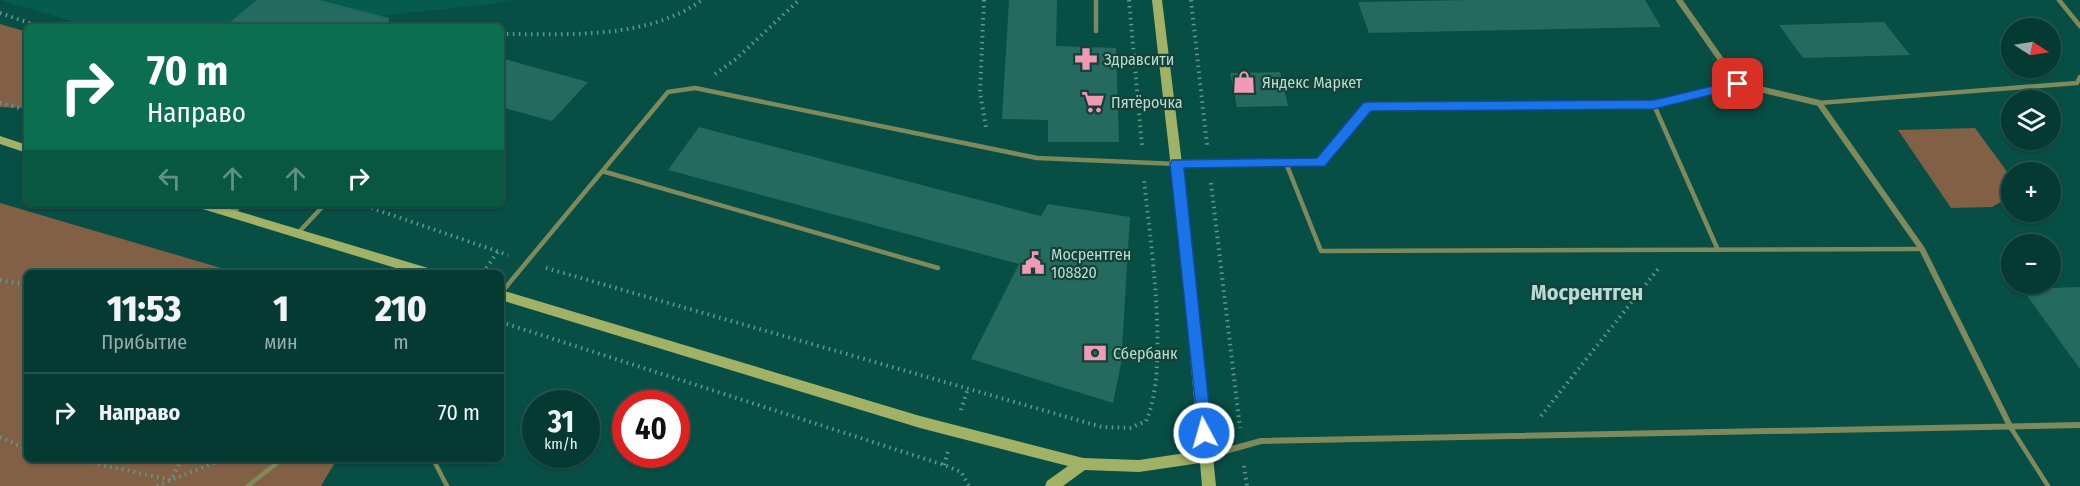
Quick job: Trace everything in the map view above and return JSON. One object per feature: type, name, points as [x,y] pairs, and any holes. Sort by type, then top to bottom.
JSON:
[{"type":"street","points":[[1157,0],[1177,164],[1209,486]]},
{"type":"street","points":[[1680,0],[1738,84],[1819,103],[1922,249],[2011,428]]},
{"type":"street","points":[[0,140],[24,148]]},
{"type":"street","points":[[209,207],[418,270]]},
{"type":"street","points":[[504,295],[920,422],[1083,464],[1139,466],[1206,456],[1261,441],[2080,425]]},
{"type":"street","points":[[1052,486],[1083,464]]},
{"type":"lane","points":[[1096,0],[1096,31]]},
{"type":"lane","points":[[2059,0],[2080,26]]},
{"type":"lane","points":[[1819,103],[2079,84],[2080,77]]},
{"type":"lane","points":[[504,290],[668,92],[695,88],[1037,158],[1177,164],[1320,163],[1367,106],[1654,105],[1738,84]]},
{"type":"lane","points":[[1654,105],[1718,250]]},
{"type":"lane","points":[[1286,163],[1320,251],[1922,249]]},
{"type":"lane","points":[[602,171],[938,268]]},
{"type":"lane","points":[[231,214],[239,207]]},
{"type":"lane","points":[[297,234],[322,207]]},
{"type":"lane","points":[[2011,428],[2048,486]]},
{"type":"lane","points":[[248,486],[278,462]]},
{"type":"lane","points":[[435,462],[447,486]]},
{"type":"path","points":[[504,34],[564,34],[636,25],[679,14],[702,0]]},
{"type":"path","points":[[695,88],[736,59],[800,0]]},
{"type":"path","points":[[984,0],[980,92],[989,148]]},
{"type":"path","points":[[369,207],[525,262],[1102,427],[1128,430],[1147,420],[1154,410],[1158,352],[1129,0]]},
{"type":"path","points":[[1191,0],[1247,486]]},
{"type":"path","points":[[0,13],[32,24]]},
{"type":"path","points":[[0,103],[24,109]]},
{"type":"path","points":[[1515,437],[1540,418],[1674,250]]},
{"type":"path","points":[[485,270],[498,251]]},
{"type":"path","points":[[0,280],[24,284]]},
{"type":"path","points":[[504,323],[944,465],[961,472],[969,486]]},
{"type":"path","points":[[0,437],[24,447]]},
{"type":"path","points":[[89,462],[171,480]]},
{"type":"path","points":[[171,480],[180,462]]},
{"type":"path","points":[[157,486],[216,462]]},
{"type":"shaded area","points":[[0,0],[257,0],[228,24],[81,24]]},
{"type":"shaded area","points":[[320,0],[511,0],[380,16]]},
{"type":"shaded area","points":[[0,24],[24,31],[24,108],[0,107]]},
{"type":"shaded area","points":[[1975,128],[2001,163],[2001,202],[1992,207],[1951,208],[1898,130]]},
{"type":"shaded area","points":[[0,203],[228,270],[24,270],[24,462],[335,462],[321,486],[0,486]]},
{"type":"building","points":[[257,0],[320,0],[389,18],[388,24],[228,24]]},
{"type":"building","points":[[1009,0],[1057,0],[1056,46],[1116,48],[1119,142],[1048,142],[1048,120],[1002,119]]},
{"type":"building","points":[[1645,0],[1661,27],[1369,33],[1358,2]]},
{"type":"building","points":[[1884,22],[1910,55],[1803,58],[1779,25]]},
{"type":"building","points":[[504,59],[588,82],[552,121],[504,108]]},
{"type":"building","points":[[1280,72],[1288,106],[1237,107],[1230,73]]},
{"type":"building","points":[[699,127],[1041,216],[1048,204],[1130,217],[1121,364],[1113,403],[971,359],[1019,264],[668,170]]},
{"type":"building","points":[[2080,287],[2080,369],[2026,294],[2061,294],[2061,288]]},
{"type":"place","name":"Здравсити","points":[[1086,59]]},
{"type":"place","name":"Яндекс Маркет","points":[[1244,82]]},
{"type":"place","name":"Пятёрочка","points":[[1093,102]]},
{"type":"place","name":"Мосрентген 108820","points":[[1033,263]]},
{"type":"place","name":"Сбербанк","points":[[1095,353]]},
{"type":"district","name":"Мосрентген","points":[[1587,292]]},
{"type":"route","points":[[1204,433],[1177,164],[1320,163],[1367,106],[1654,105],[1738,84]]}]
